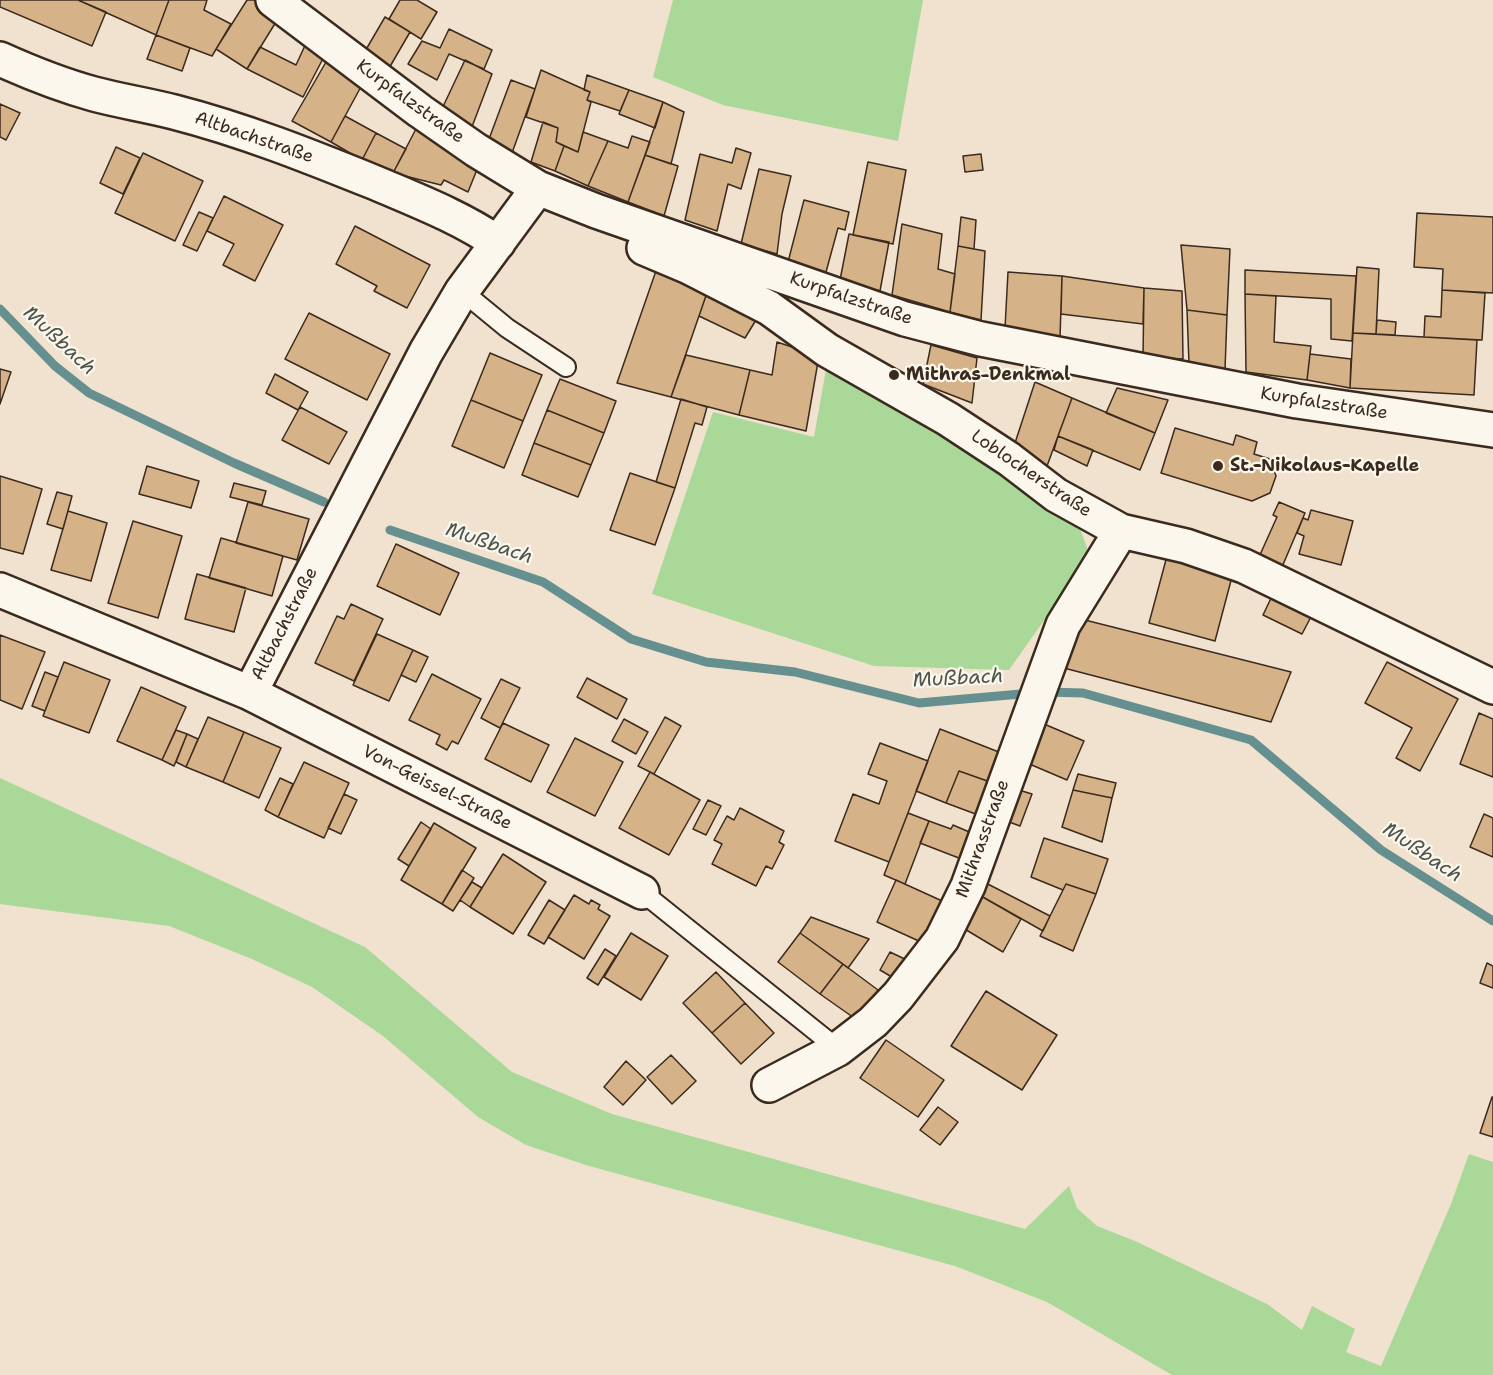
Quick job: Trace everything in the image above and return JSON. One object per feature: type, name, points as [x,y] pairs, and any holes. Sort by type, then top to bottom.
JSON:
[{"type":"street","name":"Kurpfalzstraße","points":[[273,0],[420,111],[538,188],[596,211],[905,318],[981,339],[1297,402],[1493,430]]},
{"type":"street","name":"Altbachstraße","points":[[0,59],[41,78],[94,94],[214,123],[299,151],[446,213],[475,227],[498,243]]},
{"type":"street","name":"Altbachstraße","points":[[250,693],[400,398],[462,291],[538,188]]},
{"type":"street","name":"Loblocherstraße","points":[[596,211],[622,239],[689,267],[769,308],[827,350],[948,419],[1009,459],[1056,495],[1121,531],[1186,546],[1244,566],[1493,687]]},
{"type":"street","name":"Mithrasstraße","points":[[769,1085],[838,1049],[873,1022],[898,996],[942,939],[968,886],[1050,655],[1085,585],[1121,531]]},
{"type":"street","name":"Von-Geissel-Straße","points":[[0,590],[250,693],[642,892]]},
{"type":"lane","points":[[462,291],[507,328],[566,367]]},
{"type":"lane","name":"Von-Geissel-Straße","points":[[642,892],[838,1049]]},
{"type":"green space","points":[[673,0],[923,0],[898,141],[723,105],[653,77]]},
{"type":"green space","points":[[827,364],[935,425],[1080,528],[1088,551],[1079,571],[1009,670],[874,666],[652,594],[713,412],[814,437]]},
{"type":"green space","points":[[0,778],[365,947],[512,1072],[612,1114],[1025,1229],[1069,1186],[1077,1208],[1097,1226],[1135,1241],[1267,1304],[1302,1330],[1312,1306],[1355,1329],[1346,1352],[1381,1366],[1451,1204],[1469,1154],[1493,1162],[1493,1375],[1172,1375],[1047,1302],[955,1266],[589,1166],[526,1145],[478,1117],[383,1036],[312,987],[252,959],[169,926],[0,904]]},
{"type":"building","points":[[0,0],[78,0],[106,12],[92,46],[0,7]]},
{"type":"building","points":[[78,0],[169,0],[156,35]]},
{"type":"building","points":[[169,0],[207,0],[204,10],[231,24],[212,56],[156,35]]},
{"type":"building","points":[[247,0],[256,0],[279,17],[247,69],[216,49]]},
{"type":"building","points":[[400,0],[417,0],[437,12],[421,39],[389,19]]},
{"type":"building","points":[[385,17],[410,32],[388,70],[364,53]]},
{"type":"building","points":[[449,29],[492,50],[484,69],[449,54],[437,80],[408,64],[422,41],[440,48]]},
{"type":"building","points":[[156,35],[190,48],[182,71],[147,59]]},
{"type":"building","points":[[308,39],[328,49],[303,97],[247,69],[260,47],[296,65]]},
{"type":"building","points":[[465,60],[492,74],[470,132],[440,113]]},
{"type":"building","points":[[326,62],[363,83],[331,142],[292,121]]},
{"type":"building","points":[[541,70],[590,92],[587,100],[591,102],[578,152],[556,142],[558,128],[526,117]]},
{"type":"building","points":[[587,75],[629,90],[620,111],[587,100],[590,92],[584,90]]},
{"type":"building","points":[[511,80],[535,89],[512,153],[489,139]]},
{"type":"building","points":[[629,90],[663,102],[655,128],[619,114]]},
{"type":"building","points":[[663,102],[684,112],[671,164],[645,155]]},
{"type":"building","points":[[0,104],[20,113],[6,140],[0,137]]},
{"type":"building","points":[[345,116],[376,133],[362,160],[331,142]]},
{"type":"building","points":[[543,122],[558,128],[556,142],[564,146],[555,171],[531,162]]},
{"type":"building","points":[[417,127],[478,167],[468,192],[444,180],[441,185],[393,173]]},
{"type":"building","points":[[583,132],[608,141],[588,186],[555,171],[564,146],[578,152]]},
{"type":"building","points":[[376,133],[406,149],[393,173],[362,160]]},
{"type":"building","points":[[632,136],[650,142],[628,202],[588,186],[608,141],[628,148]]},
{"type":"building","points":[[116,147],[140,158],[123,194],[100,183]]},
{"type":"building","points":[[736,148],[751,153],[741,189],[728,184],[717,231],[685,220],[700,154],[732,163]]},
{"type":"building","points":[[143,153],[203,181],[175,241],[115,213]]},
{"type":"building","points":[[981,154],[983,170],[965,172],[963,156]]},
{"type":"building","points":[[645,155],[678,166],[664,216],[628,202]]},
{"type":"building","points":[[868,162],[906,170],[893,244],[853,235]]},
{"type":"building","points":[[759,169],[791,176],[782,214],[777,254],[741,244]]},
{"type":"building","points":[[224,196],[283,225],[255,281],[223,265],[234,244],[207,231]]},
{"type":"building","points":[[804,200],[849,212],[845,230],[838,228],[826,272],[788,262]]},
{"type":"building","points":[[199,212],[213,218],[197,251],[183,245]]},
{"type":"building","points":[[1417,213],[1493,217],[1493,293],[1442,290],[1443,269],[1414,267]]},
{"type":"building","points":[[961,217],[976,220],[974,249],[958,246]]},
{"type":"building","points":[[902,224],[942,234],[938,269],[955,274],[950,312],[892,295]]},
{"type":"building","points":[[355,226],[430,265],[407,308],[374,291],[377,286],[336,264]]},
{"type":"building","points":[[849,234],[889,242],[880,291],[840,280]]},
{"type":"building","points":[[1181,245],[1230,249],[1227,315],[1187,310]]},
{"type":"building","points":[[958,246],[985,251],[981,320],[950,312]]},
{"type":"building","points":[[1357,267],[1379,269],[1376,334],[1353,333]]},
{"type":"building","points":[[657,268],[709,287],[671,397],[617,383]]},
{"type":"building","points":[[1245,270],[1356,276],[1352,341],[1331,339],[1331,299],[1245,294]]},
{"type":"building","points":[[1008,272],[1062,276],[1060,338],[1005,328]]},
{"type":"building","points":[[1062,276],[1144,288],[1143,324],[1061,314]]},
{"type":"building","points":[[709,287],[759,315],[745,338],[699,316]]},
{"type":"building","points":[[1144,288],[1182,291],[1183,359],[1143,357]]},
{"type":"building","points":[[1442,290],[1485,293],[1482,340],[1424,337],[1425,316],[1441,317]]},
{"type":"building","points":[[1245,294],[1276,296],[1274,342],[1311,346],[1307,380],[1246,372]]},
{"type":"building","points":[[1187,310],[1227,315],[1225,370],[1189,364]]},
{"type":"building","points":[[309,313],[390,354],[367,400],[285,359]]},
{"type":"building","points":[[1377,320],[1396,322],[1395,335],[1376,334]]},
{"type":"building","points":[[1353,333],[1477,340],[1474,395],[1350,388]]},
{"type":"building","points":[[777,342],[819,356],[806,431],[739,415],[750,370],[772,375]]},
{"type":"building","points":[[931,345],[977,358],[972,403],[923,384]]},
{"type":"building","points":[[490,353],[542,375],[523,421],[471,400]]},
{"type":"building","points":[[1310,354],[1351,359],[1350,388],[1307,380]]},
{"type":"building","points":[[686,355],[750,370],[739,415],[671,397]]},
{"type":"building","points":[[0,369],[11,372],[0,404]]},
{"type":"building","points":[[275,374],[308,392],[298,410],[266,393]]},
{"type":"building","points":[[560,379],[616,401],[604,433],[547,410]]},
{"type":"building","points":[[1035,382],[1072,398],[1047,466],[1015,443]]},
{"type":"building","points":[[1117,388],[1168,400],[1155,433],[1106,413]]},
{"type":"building","points":[[1072,398],[1155,433],[1140,470],[1058,436]]},
{"type":"building","points":[[681,399],[707,407],[702,425],[695,423],[675,488],[656,482]]},
{"type":"building","points":[[471,400],[523,421],[504,468],[452,446]]},
{"type":"building","points":[[300,407],[347,432],[329,464],[282,440]]},
{"type":"building","points":[[547,410],[604,433],[591,465],[534,443]]},
{"type":"building","name":"St.-Nikolaus-Kapelle","points":[[1175,428],[1233,445],[1236,435],[1257,442],[1254,454],[1270,459],[1276,476],[1270,493],[1252,501],[1161,473]]},
{"type":"building","points":[[1058,436],[1093,450],[1087,466],[1054,450]]},
{"type":"building","points":[[534,443],[591,465],[578,497],[522,475]]},
{"type":"building","points":[[147,466],[199,481],[191,508],[139,494]]},
{"type":"building","points":[[630,473],[675,488],[655,545],[610,530]]},
{"type":"building","points":[[0,476],[42,489],[23,554],[0,548]]},
{"type":"building","points":[[234,483],[266,491],[262,505],[230,497]]},
{"type":"building","points":[[57,492],[72,496],[63,529],[47,524]]},
{"type":"building","points":[[248,502],[309,519],[297,560],[236,543]]},
{"type":"building","points":[[1279,502],[1305,513],[1282,567],[1259,557],[1277,517],[1273,515]]},
{"type":"building","points":[[1311,510],[1353,521],[1341,565],[1299,554],[1304,536],[1297,533],[1303,518],[1308,520]]},
{"type":"building","points":[[68,511],[107,523],[91,581],[51,570]]},
{"type":"building","points":[[133,521],[182,536],[158,618],[108,603]]},
{"type":"building","points":[[221,538],[283,556],[272,596],[209,578]]},
{"type":"building","points":[[396,544],[459,573],[440,615],[377,586]]},
{"type":"building","points":[[1167,556],[1233,573],[1215,641],[1149,623]]},
{"type":"building","points":[[197,574],[246,588],[234,632],[185,619]]},
{"type":"building","points":[[1273,594],[1313,613],[1302,634],[1263,615]]},
{"type":"building","points":[[351,604],[383,619],[354,681],[315,663],[337,616],[344,619]]},
{"type":"building","points":[[1077,618],[1291,672],[1271,722],[1060,667]]},
{"type":"building","points":[[377,634],[413,650],[389,701],[353,685]]},
{"type":"building","points":[[0,635],[45,652],[22,709],[0,700]]},
{"type":"building","points":[[413,650],[428,657],[416,682],[401,675]]},
{"type":"building","points":[[64,662],[110,680],[89,733],[43,716]]},
{"type":"building","points":[[1387,662],[1458,699],[1420,771],[1396,758],[1412,728],[1365,703]]},
{"type":"building","points":[[45,672],[58,677],[45,711],[32,706]]},
{"type":"building","points":[[432,674],[481,699],[458,744],[452,741],[447,750],[436,744],[440,735],[409,720]]},
{"type":"building","points":[[587,678],[627,699],[617,719],[577,697]]},
{"type":"building","points":[[501,679],[520,688],[500,728],[481,718]]},
{"type":"building","points":[[141,687],[186,707],[162,760],[117,741]]},
{"type":"building","points":[[1479,713],[1493,719],[1493,777],[1460,764]]},
{"type":"building","points":[[208,717],[244,732],[223,782],[186,767]]},
{"type":"building","points":[[665,717],[681,726],[654,774],[638,766]]},
{"type":"building","points":[[624,719],[648,732],[636,754],[612,741]]},
{"type":"building","points":[[1037,721],[1084,741],[1067,780],[1020,760]]},
{"type":"building","points":[[503,723],[549,745],[531,782],[485,759]]},
{"type":"building","points":[[940,729],[1004,754],[993,783],[959,771],[946,803],[916,791]]},
{"type":"building","points":[[176,730],[187,734],[174,766],[162,760]]},
{"type":"building","points":[[244,732],[281,748],[259,798],[223,782]]},
{"type":"building","points":[[187,734],[198,739],[186,767],[176,762]]},
{"type":"building","points":[[575,738],[623,762],[595,816],[547,792]]},
{"type":"building","points":[[880,743],[928,761],[889,862],[835,841],[853,794],[879,804],[887,781],[868,774]]},
{"type":"building","points":[[304,762],[349,783],[324,838],[278,817]]},
{"type":"building","points":[[959,771],[993,783],[981,816],[946,803]]},
{"type":"building","points":[[650,772],[700,800],[669,855],[619,828]]},
{"type":"building","points":[[1078,774],[1116,783],[1112,798],[1073,790]]},
{"type":"building","points":[[280,778],[293,784],[278,817],[265,810]]},
{"type":"building","points":[[1012,788],[1032,794],[1020,826],[1001,819]]},
{"type":"building","points":[[1073,790],[1112,798],[1102,842],[1062,827]]},
{"type":"building","points":[[344,794],[357,800],[341,834],[328,828]]},
{"type":"building","points":[[708,800],[721,806],[706,835],[693,829]]},
{"type":"building","points":[[740,808],[784,831],[779,842],[784,845],[772,869],[766,866],[756,886],[712,864],[722,844],[714,840],[727,816],[734,820]]},
{"type":"building","points":[[908,813],[929,821],[905,884],[884,875]]},
{"type":"building","points":[[1484,814],[1493,818],[1493,857],[1470,847]]},
{"type":"building","points":[[929,821],[951,829],[953,825],[974,834],[964,860],[920,843]]},
{"type":"building","points":[[421,822],[431,829],[409,866],[398,859]]},
{"type":"building","points":[[434,823],[476,848],[442,904],[401,880]]},
{"type":"building","points":[[1044,838],[1108,859],[1096,894],[1066,884],[1063,890],[1031,877]]},
{"type":"building","points":[[503,854],[546,882],[513,934],[470,907]]},
{"type":"building","points":[[462,870],[474,878],[453,911],[442,904]]},
{"type":"building","points":[[896,880],[951,905],[932,947],[877,922]]},
{"type":"building","points":[[980,880],[1050,916],[1043,931],[974,892]]},
{"type":"building","points":[[472,882],[482,888],[470,907],[460,900]]},
{"type":"building","points":[[1066,884],[1096,894],[1073,951],[1040,936]]},
{"type":"building","points":[[974,892],[1021,919],[1003,952],[958,925]]},
{"type":"building","points":[[574,895],[589,904],[591,900],[600,905],[598,909],[610,916],[584,959],[548,937]]},
{"type":"building","points":[[549,900],[565,910],[544,944],[528,935]]},
{"type":"building","points":[[811,917],[869,939],[848,968],[800,933]]},
{"type":"building","points":[[631,933],[668,956],[641,1000],[604,977]]},
{"type":"building","points":[[800,933],[843,964],[820,994],[778,962]]},
{"type":"building","points":[[605,949],[616,956],[598,985],[587,978]]},
{"type":"building","points":[[890,952],[911,962],[897,980],[880,970]]},
{"type":"building","points":[[1487,963],[1493,966],[1493,988],[1480,983]]},
{"type":"building","points":[[843,964],[878,990],[857,1020],[820,994]]},
{"type":"building","points":[[716,972],[745,1003],[712,1033],[683,1003]]},
{"type":"building","points":[[986,991],[1057,1035],[1022,1090],[951,1046]]},
{"type":"building","points":[[745,1003],[774,1033],[741,1064],[712,1033]]},
{"type":"building","points":[[886,1040],[944,1080],[918,1117],[860,1078]]},
{"type":"building","points":[[671,1055],[696,1081],[672,1104],[647,1077]]},
{"type":"building","points":[[626,1061],[646,1080],[623,1105],[604,1087]]},
{"type":"building","points":[[1493,1097],[1493,1137],[1480,1133]]},
{"type":"building","points":[[938,1107],[958,1122],[940,1145],[920,1130]]},
{"type":"waterway","name":"Mußbach","points":[[0,309],[55,366],[89,393],[234,463],[324,502]]},
{"type":"waterway","name":"Mußbach","points":[[390,530],[543,582],[631,639],[706,662],[795,672],[919,703],[1032,693]]},
{"type":"waterway","name":"Mußbach","points":[[1046,692],[1083,693],[1251,740],[1381,850],[1493,921]]},
{"type":"place","name":"Mithras-Denkmal","points":[[894,375]]},
{"type":"place","name":"St.-Nikolaus-Kapelle","points":[[1218,466]]}]
